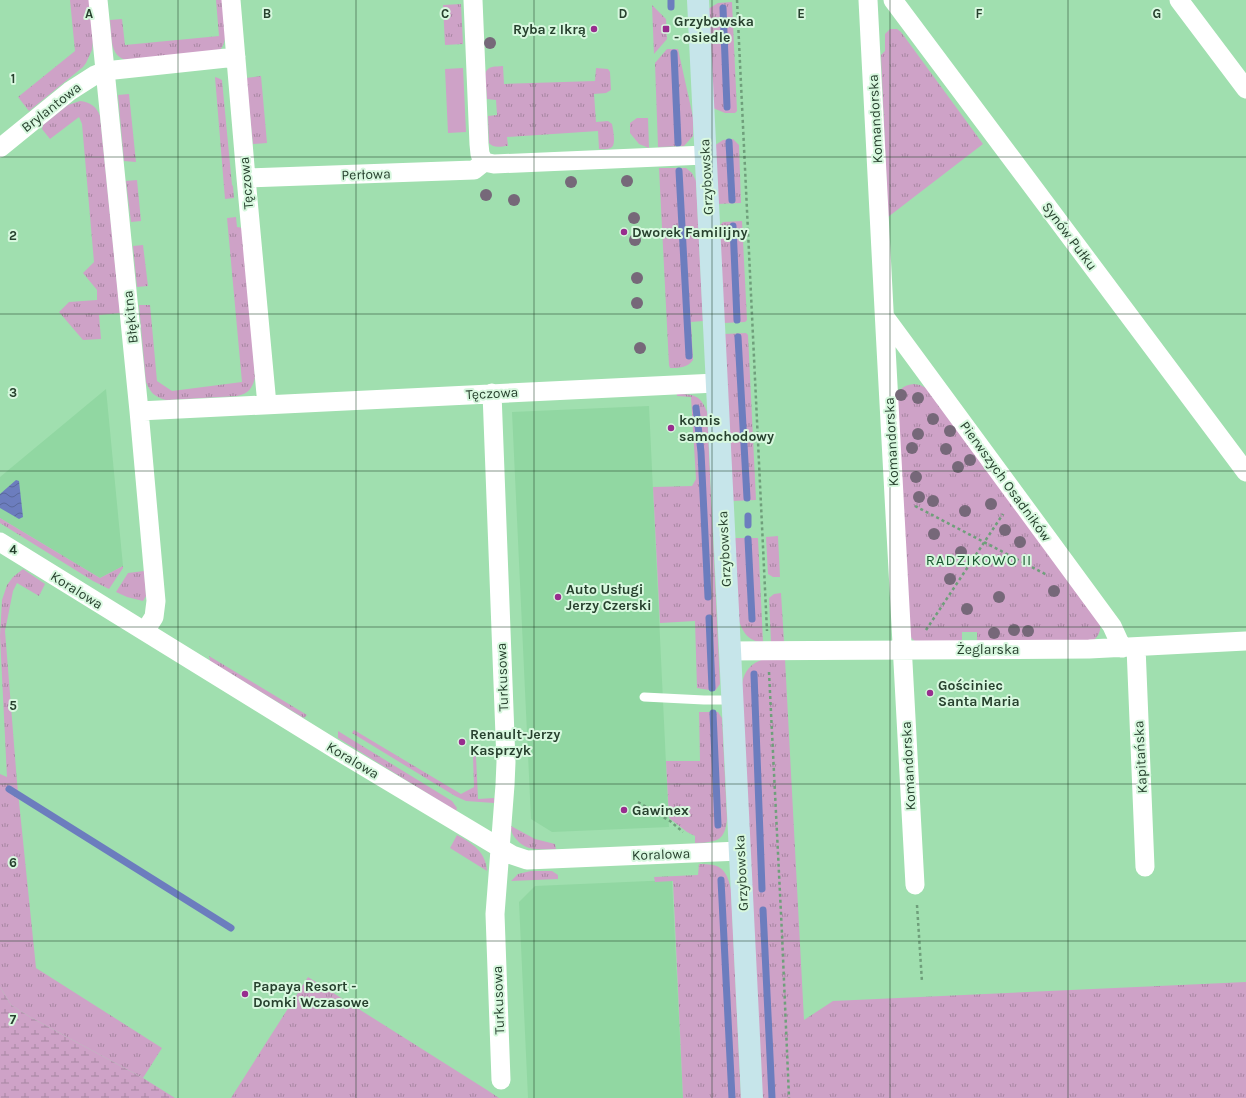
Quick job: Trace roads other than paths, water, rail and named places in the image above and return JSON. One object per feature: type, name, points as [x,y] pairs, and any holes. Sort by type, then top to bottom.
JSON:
[{"type":"street","name":"Błękitna","points":[[98,0],[139,411],[156,601],[154,617],[145,631]]},
{"type":"street","name":"Tęczowa","points":[[231,0],[267,405]]},
{"type":"street","points":[[473,0],[479,144],[480,154],[484,162],[494,164],[705,155]]},
{"type":"street","name":"Grzybowska","points":[[698,0],[752,1098]]},
{"type":"street","name":"Komandorska","points":[[868,0],[894,498],[908,649],[915,885]]},
{"type":"street","name":"Synów Pułku","points":[[893,0],[1246,472]]},
{"type":"street","points":[[1179,0],[1246,89]]},
{"type":"street","points":[[105,71],[236,58]]},
{"type":"street","name":"Brylantowa","points":[[0,148],[70,92],[95,74],[105,71]]},
{"type":"street","name":"Perłowa","points":[[246,178],[474,170],[484,162]]},
{"type":"street","name":"Pierwszych Osadników","points":[[885,317],[1129,648]]},
{"type":"street","name":"Tęczowa","points":[[139,411],[716,383]]},
{"type":"street","name":"Turkusowa","points":[[492,393],[506,762],[495,914],[501,1080]]},
{"type":"street","name":"Koralowa","points":[[0,542],[340,752],[512,855],[527,860],[740,851]]},
{"type":"street","name":"Żeglarska","points":[[729,651],[1089,649],[1246,641]]},
{"type":"street","name":"Kapitańska","points":[[1129,648],[1145,867]]},
{"type":"lane","points":[[644,697],[732,700]]},
{"type":"water","points":[[16,480],[19,481],[23,517],[19,519],[0,508],[0,494]]},
{"type":"waterway","points":[[671,0],[671,7]]},
{"type":"waterway","points":[[723,8],[727,107]]},
{"type":"waterway","points":[[674,53],[678,143]]},
{"type":"waterway","points":[[729,142],[732,200]]},
{"type":"waterway","points":[[679,171],[689,356]]},
{"type":"waterway","points":[[733,226],[737,320]]},
{"type":"waterway","points":[[738,337],[747,498]]},
{"type":"waterway","points":[[696,408],[701,452],[708,597]]},
{"type":"waterway","points":[[748,516],[748,525]]},
{"type":"waterway","points":[[748,539],[752,619]]},
{"type":"waterway","points":[[709,618],[712,688]]},
{"type":"waterway","points":[[754,674],[762,889]]},
{"type":"waterway","points":[[713,713],[718,825]]},
{"type":"waterway","points":[[9,789],[231,928]]},
{"type":"waterway","points":[[721,880],[732,1098]]},
{"type":"waterway","points":[[763,910],[772,1098]]},
{"type":"place","name":"Ryba z Ikrą","points":[[594,29]]},
{"type":"place","name":"Grzybowska - osiedle","points":[[666,29]]},
{"type":"place","name":"Dworek Familijny","points":[[624,232]]},
{"type":"place","name":"komis samochodowy","points":[[671,428]]},
{"type":"place","name":"Auto Usługi Jerzy Czerski","points":[[558,597]]},
{"type":"place","name":"Gościniec Santa Maria","points":[[930,693]]},
{"type":"place","name":"Renault-Jerzy Kasprzyk","points":[[462,742]]},
{"type":"place","name":"Gawinex","points":[[624,810]]},
{"type":"place","name":"Papaya Resort - Domki Wczasowe","points":[[245,994]]},
{"type":"district","name":"RADZIKOWO II","points":[[979,560]]}]
